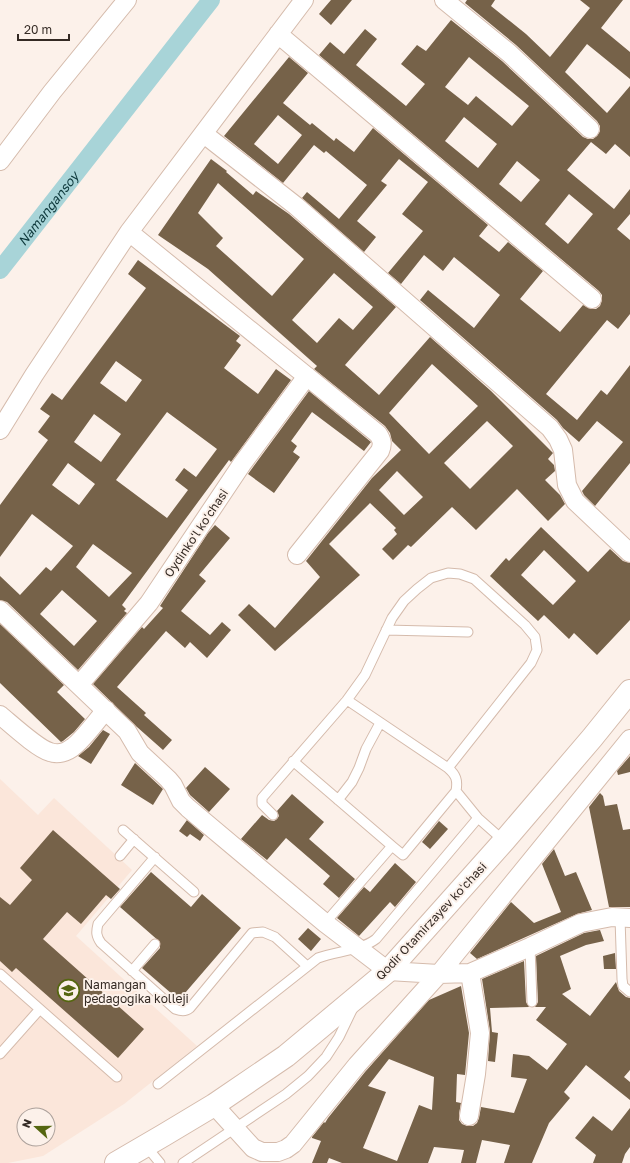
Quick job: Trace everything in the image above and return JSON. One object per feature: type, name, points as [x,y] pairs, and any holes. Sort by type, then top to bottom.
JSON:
[{"type":"main road","name":"Qodir Otamirzayev koʻchasi","points":[[116,1163],[214,1105],[286,1056],[388,971],[504,841],[630,691]]},
{"type":"street","points":[[0,161],[52,92],[128,0]]},
{"type":"street","points":[[0,430],[34,375],[129,232],[304,0]]},
{"type":"street","points":[[444,0],[510,52],[590,129]]},
{"type":"street","points":[[278,34],[592,299]]},
{"type":"street","points":[[204,134],[302,211],[550,428],[558,439],[562,450],[568,485],[575,501],[630,552]]},
{"type":"street","points":[[129,232],[378,434],[382,439],[380,451],[297,555]]},
{"type":"street","name":"Oydinkoʻl koʻchasi","points":[[79,684],[149,603],[242,464],[307,376]]},
{"type":"street","points":[[0,610],[127,731],[140,753],[168,779],[173,785],[181,801],[188,808],[325,922],[388,971],[470,974],[530,948],[581,923],[612,917],[625,918]]},
{"type":"street","points":[[0,715],[42,749],[50,753],[60,753],[67,752],[74,747],[106,710]]},
{"type":"street","points":[[214,1105],[253,1148],[270,1158],[292,1144],[357,1065],[439,974],[630,739]]},
{"type":"street","points":[[469,1116],[476,1074],[480,1033],[470,974]]},
{"type":"lane","points":[[273,815],[262,804],[262,798],[347,700],[365,675],[392,618],[404,601],[431,578],[448,573],[460,574],[474,579],[525,625],[535,637],[537,650],[531,663],[448,768]]},
{"type":"lane","points":[[386,630],[468,632]]},
{"type":"lane","points":[[293,761],[403,855],[456,791],[457,782],[454,773],[347,700]]},
{"type":"lane","points":[[338,800],[359,768],[366,749],[380,723]]},
{"type":"lane","points":[[456,791],[478,818],[504,841]]},
{"type":"lane","points":[[158,1084],[318,958],[371,943],[376,939],[478,818]]},
{"type":"lane","points":[[123,830],[194,892]]},
{"type":"lane","points":[[120,856],[134,839]]},
{"type":"lane","points":[[325,922],[392,846]]},
{"type":"lane","points":[[155,857],[98,924],[96,932],[101,943],[175,1009],[182,1012],[187,1011],[252,934],[263,932],[275,937],[307,966]]},
{"type":"lane","points":[[625,918],[622,979],[623,986],[630,992]]},
{"type":"lane","points":[[132,971],[155,944]]},
{"type":"lane","points":[[530,948],[532,1002]]},
{"type":"lane","points":[[0,974],[116,1077]]},
{"type":"lane","points":[[183,1163],[286,1094],[308,1076],[326,1057],[339,1037],[359,996]]},
{"type":"lane","points":[[0,1054],[40,1009]]},
{"type":"lane","points":[[146,1146],[160,1163]]},
{"type":"shaded area","name":"Namangan pedagogika kolleji","points":[[0,779],[38,815],[54,798],[132,870],[76,936],[197,1046],[124,1104],[43,1156],[8,1163],[0,1163]]},
{"type":"building","points":[[331,0],[352,0],[331,25],[319,14]]},
{"type":"building","points":[[467,0],[495,0],[491,6],[526,34],[550,57],[590,8],[580,0],[623,0],[601,28],[630,52],[630,79],[587,44],[565,72],[607,113],[630,86],[630,157],[615,144],[606,154],[591,142],[567,170],[614,209],[630,189],[630,214],[617,229],[630,240],[630,314],[618,329],[607,320],[546,394],[577,420],[601,390],[607,395],[630,365],[630,463],[595,506],[582,491],[623,442],[597,421],[579,442],[563,428],[557,420],[420,300],[428,290],[474,328],[500,295],[454,257],[443,271],[424,255],[401,284],[388,273],[423,231],[402,214],[428,182],[399,159],[381,181],[387,185],[357,221],[376,237],[364,252],[302,198],[307,192],[339,219],[367,185],[326,151],[324,153],[314,145],[283,183],[224,136],[289,57],[308,73],[283,103],[310,125],[312,123],[334,141],[336,138],[354,152],[373,128],[488,225],[479,236],[499,252],[508,242],[543,271],[520,299],[560,332],[583,305],[591,309],[596,309],[600,306],[602,295],[599,291],[319,55],[330,42],[344,54],[365,29],[377,39],[356,65],[406,106],[425,84],[401,64],[417,45],[426,51],[451,20],[502,61],[583,137],[593,139],[597,136],[600,131],[600,126],[597,121],[516,45],[465,3]],"holes":[[[469,57],[529,106],[512,126],[476,96],[468,105],[445,87]],[[278,115],[302,135],[278,164],[254,144]],[[464,117],[497,144],[478,168],[445,141]],[[517,161],[540,180],[521,202],[499,184]],[[569,194],[593,214],[568,244],[545,224]]]},
{"type":"building","points":[[211,159],[227,171],[226,172],[253,195],[256,191],[289,214],[396,307],[345,365],[379,395],[430,337],[491,391],[553,453],[548,459],[554,465],[555,471],[545,480],[560,495],[565,504],[548,521],[517,489],[476,530],[452,507],[411,547],[408,545],[393,560],[382,549],[397,534],[394,530],[396,528],[370,503],[329,544],[360,575],[275,651],[238,615],[249,604],[275,628],[320,577],[306,561],[372,478],[401,450],[392,441],[390,433],[385,426],[314,369],[317,366],[208,269],[158,235]],"holes":[[[218,183],[304,259],[272,296],[216,246],[223,238],[198,213]],[[334,273],[373,307],[353,330],[339,318],[317,343],[292,320]],[[432,364],[478,406],[429,454],[389,413]],[[487,421],[513,446],[470,489],[444,463]],[[397,471],[423,497],[404,515],[379,490]]]},
{"type":"building","points":[[138,260],[240,336],[236,341],[241,345],[224,368],[258,394],[276,369],[291,380],[231,462],[229,460],[122,605],[126,609],[124,611],[127,613],[78,670],[7,602],[0,600],[0,576],[20,595],[46,567],[51,571],[73,546],[32,514],[0,557],[0,505],[48,440],[38,432],[50,416],[40,409],[52,393],[62,400],[146,288],[128,274]],"holes":[[[116,361],[142,380],[126,402],[100,383]],[[167,412],[217,449],[196,477],[184,468],[175,480],[188,490],[167,518],[116,480]],[[94,414],[121,434],[101,462],[74,442]],[[68,463],[95,484],[79,505],[52,485]],[[93,544],[132,573],[109,597],[76,567]],[[62,590],[97,621],[74,646],[40,614]]]},
{"type":"building","points":[[309,391],[371,442],[364,451],[312,412],[291,441],[297,446],[293,452],[300,457],[274,493],[248,474]]},
{"type":"building","points":[[215,525],[230,538],[199,575],[206,581],[181,611],[210,635],[222,622],[231,630],[207,658],[190,642],[185,648],[166,631],[117,687],[146,713],[144,715],[172,740],[163,750],[93,684],[142,627],[144,629],[163,608],[160,606],[208,533]]},
{"type":"building","points":[[541,527],[588,572],[610,549],[623,561],[630,563],[630,620],[597,655],[574,633],[569,639],[544,615],[538,621],[490,576],[506,558],[509,561]],"holes":[[[544,550],[576,581],[553,605],[521,575]]]},
{"type":"building","points":[[0,624],[64,685],[57,692],[85,719],[74,732],[63,741],[61,742],[0,683]]},
{"type":"building","points":[[103,730],[110,734],[91,764],[78,756],[89,747]]},
{"type":"building","points":[[630,756],[630,772],[618,775],[617,771]]},
{"type":"building","points":[[135,763],[163,789],[153,805],[121,785]]},
{"type":"building","points":[[205,767],[230,789],[209,812],[190,795],[186,788]]},
{"type":"building","points":[[600,793],[603,796],[605,806],[617,804],[623,830],[630,829],[630,907],[609,907],[589,807]]},
{"type":"building","points":[[292,794],[324,822],[309,839],[355,879],[339,898],[323,884],[330,876],[286,838],[267,860],[241,839],[262,815],[269,820],[274,821],[277,819],[279,816],[277,811]]},
{"type":"building","points":[[187,820],[204,835],[200,841],[190,834],[187,837],[179,831]]},
{"type":"building","points":[[439,821],[448,829],[430,849],[422,842]]},
{"type":"building","points":[[53,830],[120,889],[111,899],[106,895],[81,924],[67,912],[43,939],[144,1029],[118,1058],[16,968],[12,972],[0,961],[0,897],[10,905],[32,880],[20,868]]},
{"type":"building","points":[[554,849],[565,876],[576,872],[592,910],[577,914],[477,959],[470,953],[511,902],[534,923],[561,912],[542,864]]},
{"type":"building","points":[[395,863],[416,882],[395,907],[390,902],[359,936],[337,918],[364,887],[370,892]]},
{"type":"building","points":[[151,872],[191,907],[202,894],[241,928],[179,1000],[142,968],[160,948],[160,942],[120,907]]},
{"type":"building","points":[[308,928],[321,939],[311,951],[298,939]]},
{"type":"building","points":[[600,930],[604,941],[586,945],[560,956],[571,989],[562,994],[590,1016],[616,982],[619,991],[626,997],[630,998],[630,1070],[624,1077],[630,1082],[630,1100],[586,1065],[564,1092],[570,1098],[549,1123],[532,1163],[504,1163],[510,1145],[482,1140],[476,1163],[461,1163],[464,1150],[434,1147],[428,1163],[342,1163],[329,1158],[327,1163],[312,1163],[321,1141],[312,1137],[324,1122],[325,1123],[365,1072],[429,1000],[461,986],[469,1033],[465,1075],[457,1074],[456,1102],[461,1103],[459,1120],[462,1124],[473,1126],[477,1123],[481,1107],[514,1113],[527,1079],[511,1077],[513,1054],[529,1056],[547,1070],[567,1044],[536,1020],[546,1007],[535,1007],[538,1002],[536,956],[584,933]],"holes":[[[389,1059],[434,1077],[432,1110],[419,1105],[397,1161],[363,1148],[386,1092],[368,1086]]]},
{"type":"building","points":[[615,953],[616,969],[604,969],[603,956]]},
{"type":"building","points":[[524,961],[526,1002],[529,1007],[490,1008],[492,1032],[498,1033],[495,1062],[488,1061],[490,1031],[482,979]]},
{"type":"building","points":[[630,1108],[630,1147],[625,1154],[622,1163],[593,1163],[596,1155],[575,1138],[593,1116],[612,1131]]},
{"type":"waterway","name":"Namangansoy","points":[[0,270],[211,0]]},
{"type":"place","name":"Namangan pedagogika kolleji","points":[[68,991]]}]
